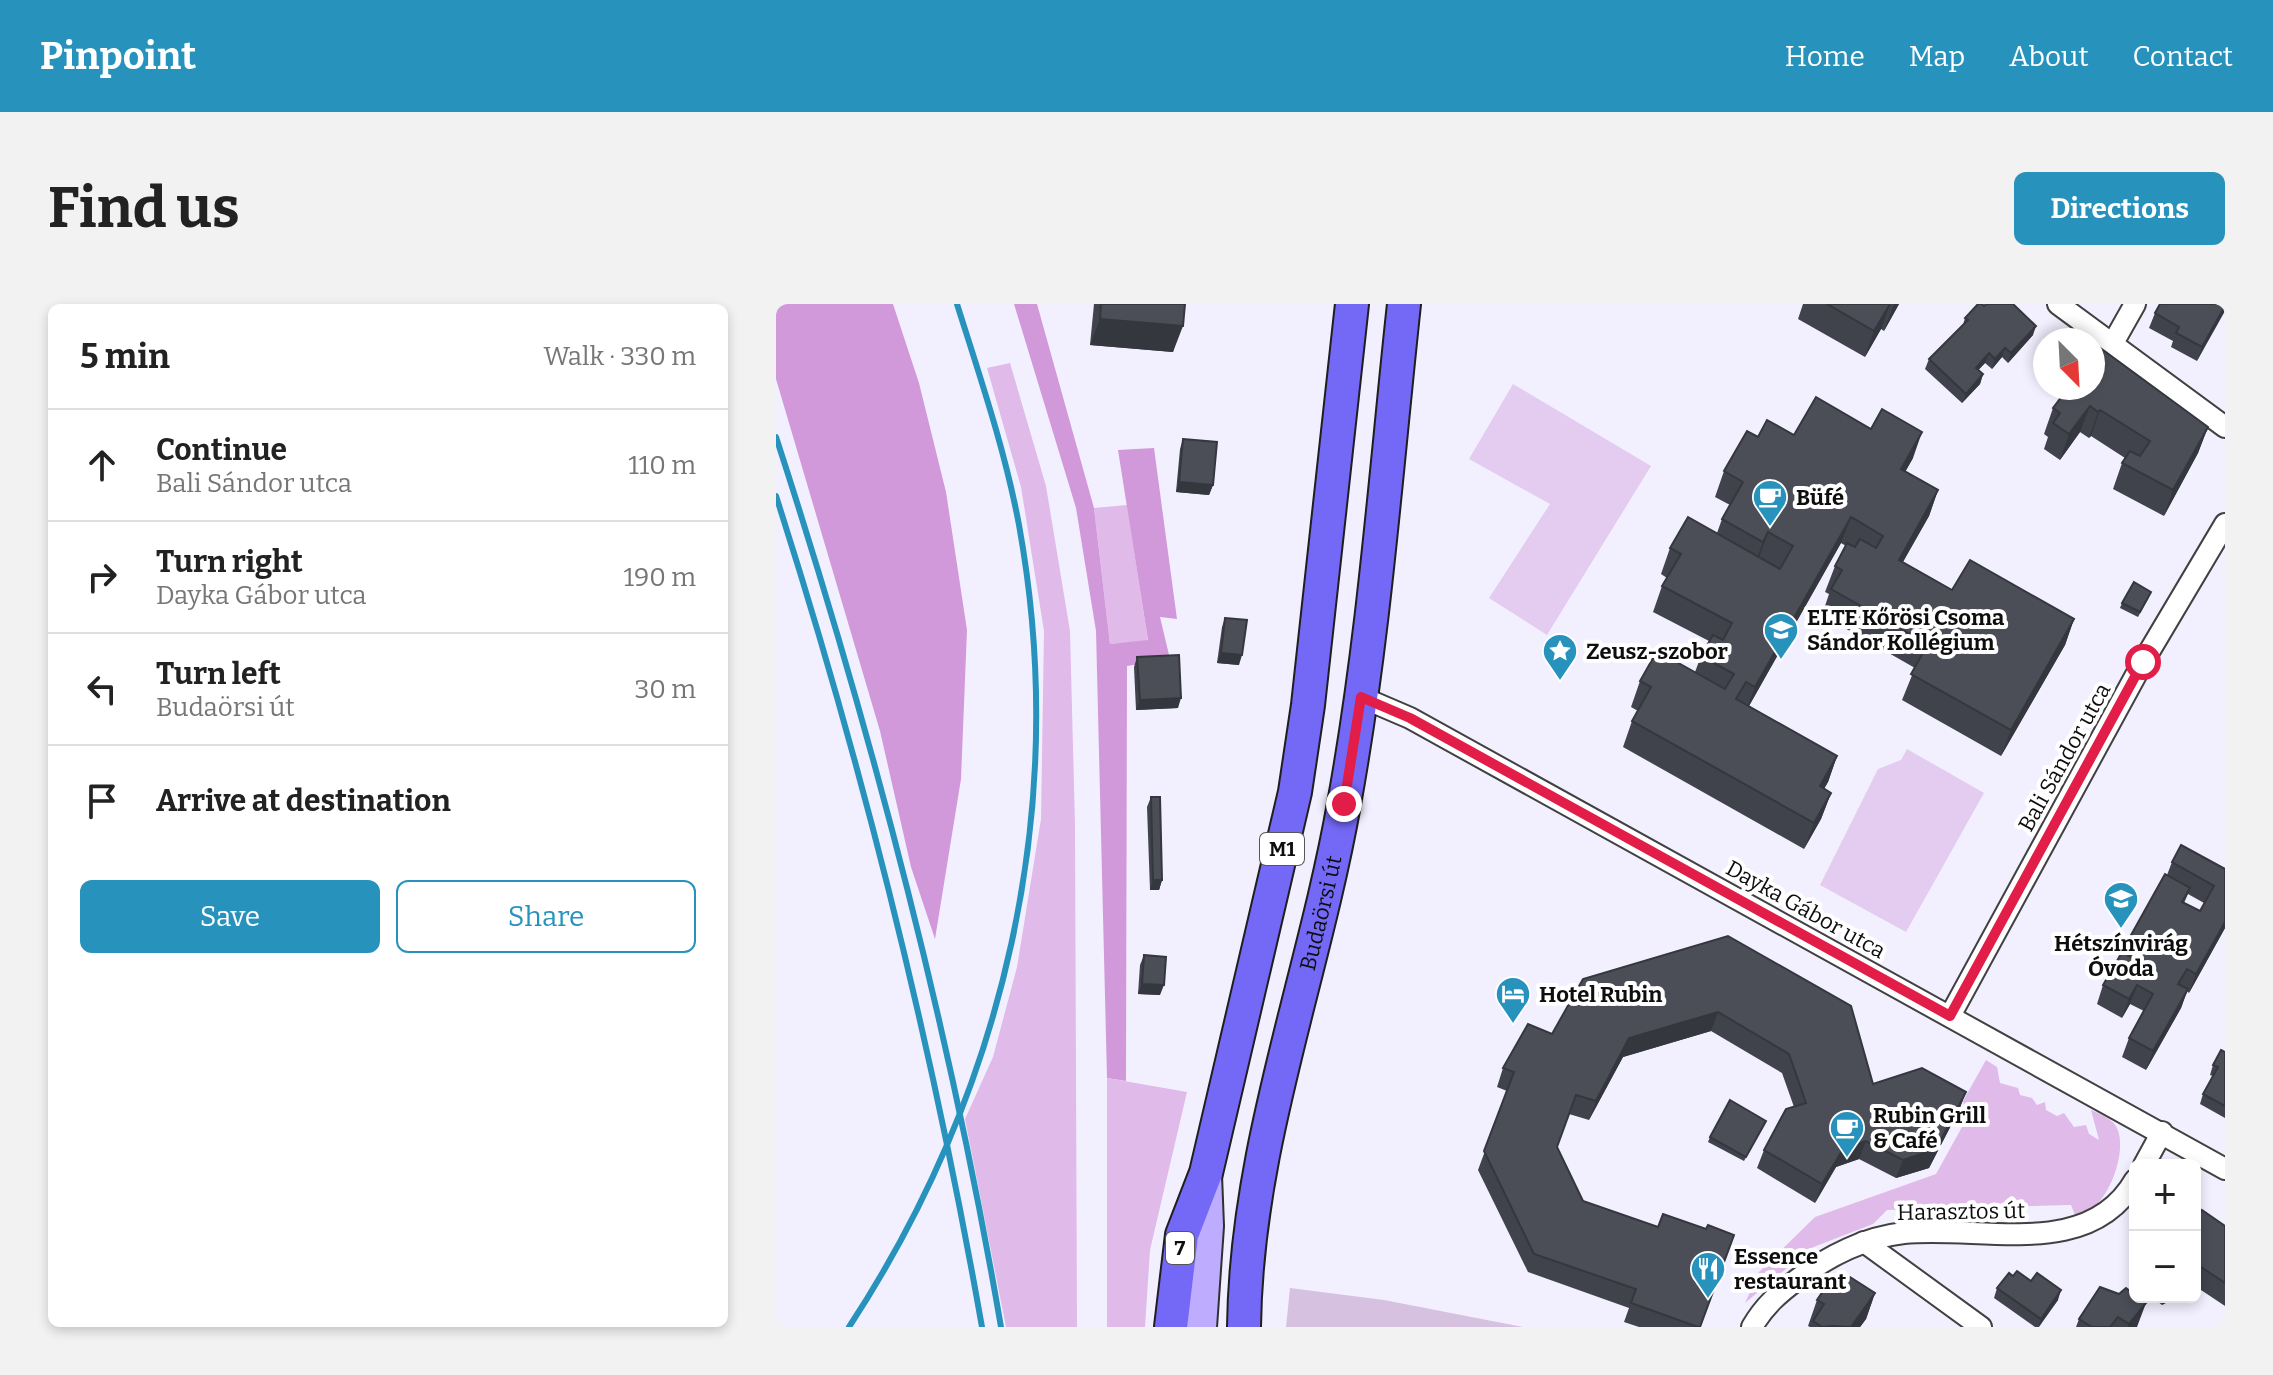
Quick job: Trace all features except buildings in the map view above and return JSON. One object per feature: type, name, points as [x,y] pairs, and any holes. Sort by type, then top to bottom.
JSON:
[{"type":"main road","name":"M1","points":[[1206,1173],[1295,792],[1308,705],[1352,304]]},
{"type":"main road","name":"Budaörsi út","points":[[1244,1327],[1249,1232],[1259,1166],[1334,856],[1361,697],[1404,304]]},
{"type":"main road","name":"7","points":[[1171,1327],[1182,1235],[1206,1173]]},
{"type":"main road","points":[[1201,1327],[1208,1226],[1206,1173]]},
{"type":"street","points":[[2058,304],[2225,427]]},
{"type":"street","points":[[2113,343],[2135,304]]},
{"type":"street","name":"Bali Sándor utca","points":[[1950,1016],[2143,662],[2225,524]]},
{"type":"street","name":"Dayka Gábor utca","points":[[1361,697],[1410,718],[2225,1169]]},
{"type":"street","points":[[2147,1159],[2162,1132]]},
{"type":"street","name":"Harasztos út","points":[[1752,1327],[1763,1308],[1817,1264],[1864,1242],[1901,1233],[2038,1234],[2088,1225],[2114,1209],[2129,1188]]},
{"type":"street","points":[[1864,1242],[1877,1255],[1981,1327]]},
{"type":"shaded area","points":[[776,304],[893,304],[919,383],[946,492],[967,630],[961,779],[935,939],[911,867],[880,731],[776,379]]},
{"type":"shaded area","points":[[1014,304],[1037,304],[1094,508],[1110,644],[1148,640],[1118,450],[1154,448],[1177,619],[1160,617],[1170,659],[1127,666],[1126,1081],[1107,1078],[1096,631],[1076,508]]},
{"type":"shaded area","points":[[1010,363],[1046,486],[1070,631],[1075,825],[1077,1327],[1006,1327],[965,1119],[993,1057],[1017,967],[1041,819],[1044,631],[1021,487],[987,368]]},
{"type":"shaded area","points":[[1513,384],[1651,466],[1547,635],[1489,598],[1550,504],[1469,459]]},
{"type":"shaded area","points":[[1127,505],[1148,641],[1110,644],[1094,508]]},
{"type":"shaded area","points":[[1907,749],[1984,793],[1906,932],[1820,885],[1878,769],[1901,760]]},
{"type":"shaded area","points":[[1986,1060],[1997,1067],[2000,1083],[2018,1088],[2020,1095],[2032,1098],[2037,1105],[2045,1102],[2046,1110],[2057,1116],[2064,1113],[2074,1127],[2086,1125],[2089,1134],[2099,1140],[2091,1110],[2115,1125],[2120,1139],[2117,1167],[2105,1195],[2096,1205],[2086,1213],[2075,1215],[2071,1205],[1887,1210],[1873,1224],[1811,1248],[1745,1303],[1759,1272],[1815,1217],[1936,1174],[1967,1118],[1963,1101]]},
{"type":"shaded area","points":[[1107,1078],[1187,1092],[1150,1250],[1145,1327],[1107,1327]]},
{"type":"shaded area","points":[[1290,1288],[1384,1300],[1523,1327],[1286,1327]]},
{"type":"railway","points":[[849,1327],[903,1236],[949,1141],[985,1043],[1012,942],[1029,840],[1036,736],[1033,631],[1019,525],[999,441],[957,304]]},
{"type":"railway","points":[[776,437],[844,657],[905,878],[957,1101],[1001,1327]]},
{"type":"railway","points":[[776,496],[838,702],[893,908],[941,1116],[982,1327]]},
{"type":"place","name":"Büfé","points":[[1770,528]]},
{"type":"place","name":"ELTE Kőrösi Csoma Sándor Kollégium","points":[[1781,661]]},
{"type":"place","name":"Zeusz-szobor","points":[[1560,682]]},
{"type":"place","name":"Hétszínvirág Óvoda","points":[[2121,930]]},
{"type":"place","name":"Hotel Rubin","points":[[1513,1025]]},
{"type":"place","name":"Rubin Grill & Café","points":[[1847,1159]]},
{"type":"place","name":"Essence restaurant","points":[[1708,1300]]},
{"type":"route","points":[[1344,804],[1361,697],[1410,718],[1950,1016],[2143,662]]}]
